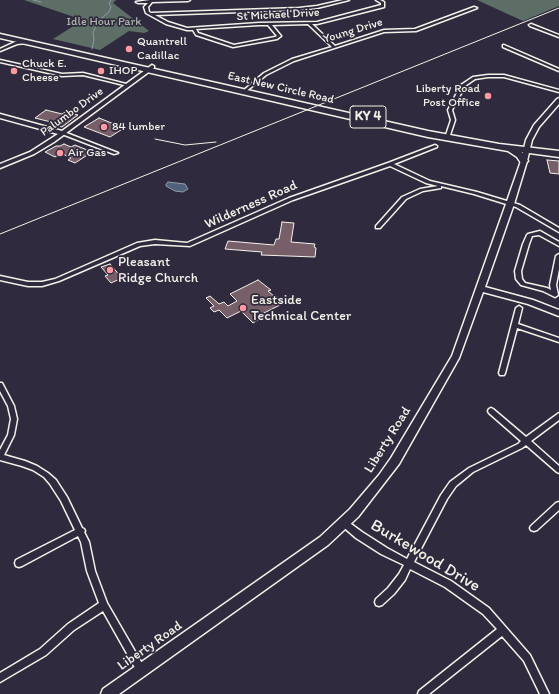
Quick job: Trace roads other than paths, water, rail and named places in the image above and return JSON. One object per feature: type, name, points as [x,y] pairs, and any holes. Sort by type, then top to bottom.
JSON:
[{"type":"highway","name":"East New Circle Road","points":[[0,32],[246,91],[448,136],[511,149],[527,148],[559,150]]},
{"type":"highway","name":"East New Circle Road","points":[[0,36],[10,41],[29,42],[150,68]]},
{"type":"highway","name":"East New Circle Road","points":[[448,136],[559,154]]},
{"type":"highway","points":[[511,149],[520,154],[524,161]]},
{"type":"main road","name":"Palumbo Drive","points":[[0,166],[38,149],[63,134],[150,68]]},
{"type":"main road","name":"Liberty Road","points":[[108,694],[313,550],[344,523],[384,478],[451,366],[461,345],[510,204],[527,148],[536,126],[559,100]]},
{"type":"main road","points":[[0,116],[63,134]]},
{"type":"main road","points":[[481,288],[530,302],[559,313]]},
{"type":"street","points":[[138,2],[188,0]]},
{"type":"street","points":[[151,1],[146,8],[151,14],[299,9],[317,7],[347,0]]},
{"type":"street","name":"St Michael Drive","points":[[151,14],[176,27],[194,28],[269,24],[310,24],[330,21],[384,5],[378,0]]},
{"type":"street","name":"Young Drive","points":[[246,91],[265,74],[277,67],[384,31],[412,30],[475,8]]},
{"type":"street","points":[[194,28],[197,34],[234,46],[276,38],[278,34],[269,24]]},
{"type":"street","points":[[310,24],[334,47]]},
{"type":"street","points":[[531,25],[559,36]]},
{"type":"street","points":[[0,50],[10,41]]},
{"type":"street","points":[[504,46],[559,70]]},
{"type":"street","points":[[0,61],[62,75],[83,74],[128,85]]},
{"type":"street","points":[[448,136],[453,120],[450,110],[463,85],[474,78],[488,76],[508,77],[559,91]]},
{"type":"street","points":[[63,134],[116,153]]},
{"type":"street","name":"Wilderness Road","points":[[0,278],[28,284],[42,284],[57,280],[139,244],[155,242],[188,246],[291,198],[390,164],[435,146]]},
{"type":"street","points":[[390,164],[428,182],[444,187],[467,191],[518,206],[559,230]]},
{"type":"street","points":[[378,227],[404,198],[422,190],[444,187]]},
{"type":"street","points":[[557,297],[545,289],[523,284],[518,276],[526,244],[530,235],[533,233],[540,233],[559,244]]},
{"type":"street","points":[[557,297],[553,285],[559,256]]},
{"type":"street","points":[[502,372],[519,308]]},
{"type":"street","points":[[514,325],[559,340]]},
{"type":"street","points":[[0,385],[11,406],[14,419],[11,435],[0,457],[31,466],[46,475],[53,482],[81,531],[87,549],[91,571],[104,605],[141,670]]},
{"type":"street","points":[[491,411],[559,470]]},
{"type":"street","points":[[379,602],[396,585],[409,565],[444,497],[453,484],[471,470],[513,450],[559,416]]},
{"type":"street","points":[[534,528],[559,505]]},
{"type":"street","name":"Burkewood Drive","points":[[344,523],[371,544],[409,565],[432,575],[461,592],[486,611],[526,658],[545,694]]},
{"type":"street","points":[[19,563],[81,531]]},
{"type":"street","points":[[0,678],[43,652],[71,627],[104,605]]},
{"type":"street","points":[[422,694],[503,630]]},
{"type":"water","points":[[168,182],[185,184],[188,189],[183,192],[175,191],[166,186]]},
{"type":"waterway","points":[[33,0],[41,2]]},
{"type":"waterway","points":[[92,49],[94,40],[93,33],[98,21],[109,12],[111,7],[109,3],[111,0]]},
{"type":"railway","points":[[0,234],[559,8]]},
{"type":"railway","points":[[155,139],[185,145],[216,142]]},
{"type":"place","name":"Quantrell Cadillac","points":[[129,49]]},
{"type":"place","name":"Chuck E. Cheese","points":[[14,71]]},
{"type":"place","name":"IHOP","points":[[101,71]]},
{"type":"place","name":"Liberty Road Post Office","points":[[488,96]]},
{"type":"place","name":"84 lumber","points":[[104,127]]},
{"type":"place","name":"Air Gas","points":[[60,153]]},
{"type":"place","name":"Pleasant Ridge Church","points":[[110,270]]},
{"type":"place","name":"Eastside Technical Center","points":[[243,308]]},
{"type":"park label","name":"Idle Hour Park","points":[[104,22]]}]
